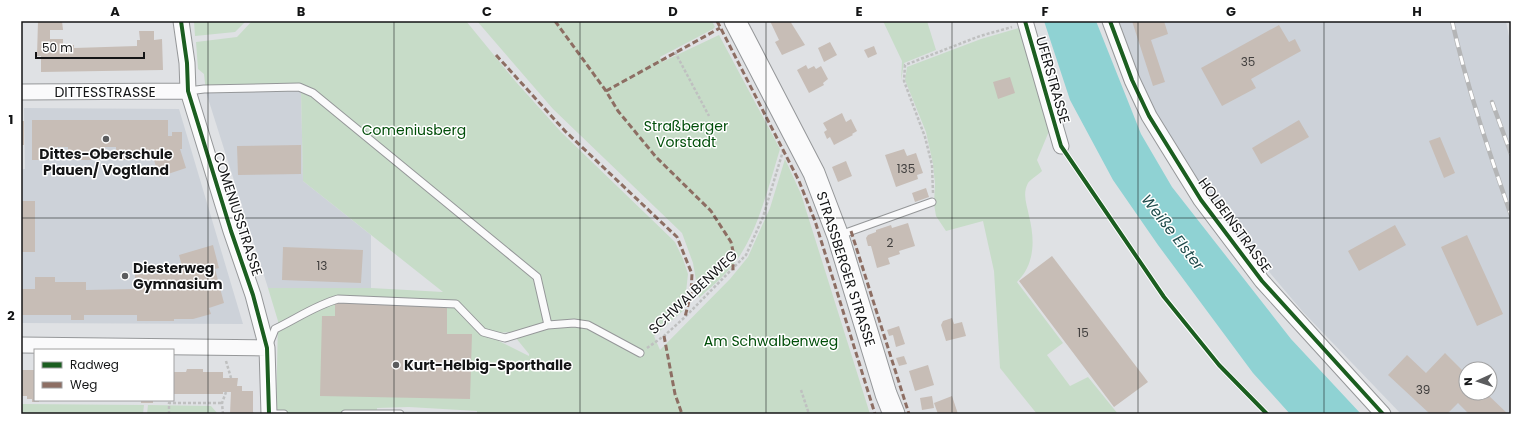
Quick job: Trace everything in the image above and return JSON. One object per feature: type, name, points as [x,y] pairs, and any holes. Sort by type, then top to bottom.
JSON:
[{"type":"main road","name":"STRASSBERGER STRASSE","points":[[734,21],[814,173],[838,236],[886,394],[894,414]]},
{"type":"street","name":"COMENIUSSTRASSE","points":[[181,21],[187,63],[188,92],[231,231],[254,295],[267,348],[269,414]]},
{"type":"street","name":"HOLBEINSTRASSE","points":[[1110,21],[1132,80],[1149,116],[1201,200],[1262,281],[1383,414]]},
{"type":"street","name":"UFERSTRASSE","points":[[1025,22],[1061,146]]},
{"type":"street","name":"DITTESSTRASSE","points":[[21,92],[188,92]]},
{"type":"street","points":[[21,345],[267,348]]},
{"type":"lane","points":[[188,92],[204,89],[299,87],[313,93],[537,278],[548,325]]},
{"type":"lane","points":[[838,236],[932,202]]},
{"type":"lane","points":[[267,348],[275,329],[307,314],[321,304],[338,299],[456,304],[483,332],[504,338],[548,325],[574,323],[588,325],[640,353]]},
{"type":"lane","points":[[269,414],[284,414]]},
{"type":"lane","points":[[345,414],[400,414]]},
{"type":"path","points":[[932,202],[934,184],[932,165],[925,137],[904,81],[905,65],[980,36],[1025,22]]},
{"type":"path","points":[[675,52],[708,116]]},
{"type":"path","points":[[801,390],[809,414]]},
{"type":"path","points":[[223,414],[222,403],[226,392]]},
{"type":"path","points":[[169,414],[169,403],[222,403]]},
{"type":"shaded area","points":[[1117,21],[1506,21],[1511,47],[1511,414],[1401,414],[1303,312],[1210,202],[1159,126]]},
{"type":"shaded area","points":[[301,91],[303,181],[371,235],[371,288],[268,288],[206,92]]},
{"type":"shaded area","points":[[24,108],[179,109],[243,324],[21,323],[21,169],[25,169]]},
{"type":"green space","points":[[194,21],[246,21],[235,32],[195,36]]},
{"type":"green space","name":"Comeniusberg","points":[[252,21],[466,21],[516,82],[561,132],[675,242],[688,274],[684,310],[654,336],[660,350],[730,279],[748,257],[770,208],[785,159],[801,194],[870,414],[477,414],[477,411],[409,407],[377,408],[377,414],[276,414],[278,321],[268,288],[371,288],[443,292],[303,181],[301,91],[206,92],[204,74],[198,69],[196,42],[237,37]],"holes":[[[511,332],[529,356],[499,341],[499,333]]]},
{"type":"green space","name":"Straßberger Vorstadt","points":[[477,21],[712,21],[715,27],[713,29],[660,57],[662,62],[719,35],[780,149],[757,222],[744,250],[728,271],[699,298],[693,263],[682,233],[553,109]]},
{"type":"green space","points":[[883,21],[927,21],[936,50],[904,63],[901,81],[902,61]]},
{"type":"green space","points":[[1019,28],[1052,124],[1037,160],[1042,171],[1028,183],[1025,191],[1033,243],[1030,260],[1023,275],[1017,282],[1063,343],[1047,355],[1070,386],[1088,377],[1118,414],[1037,414],[1000,368],[994,271],[983,221],[946,231],[936,216],[934,204],[935,184],[933,164],[926,132],[905,80],[907,67],[981,39]]},
{"type":"green space","points":[[21,404],[144,405],[143,414],[21,414]]},
{"type":"green space","points":[[148,405],[211,406],[218,414],[147,414]]},
{"type":"water","name":"Weiße Elster","points":[[1044,21],[1096,21],[1141,134],[1172,187],[1291,339],[1361,414],[1290,414],[1253,373],[1158,245],[1113,180],[1070,100]]},
{"type":"building","points":[[38,21],[62,21],[63,30],[50,30],[50,39],[63,39],[63,45],[74,45],[74,48],[137,46],[137,40],[140,40],[139,31],[154,31],[154,40],[162,39],[163,70],[41,72],[41,56],[37,56]]},
{"type":"building","points":[[770,21],[790,21],[805,45],[782,55],[775,42],[779,40]]},
{"type":"building","points":[[1132,21],[1164,21],[1168,34],[1151,40],[1165,82],[1153,86]]},
{"type":"building","points":[[1279,25],[1289,42],[1295,39],[1301,51],[1251,79],[1256,88],[1222,106],[1201,68]]},
{"type":"building","points":[[830,42],[837,55],[824,62],[818,48]]},
{"type":"building","points":[[874,46],[877,54],[868,58],[864,50]]},
{"type":"building","points":[[806,65],[808,69],[814,66],[816,69],[821,66],[828,79],[823,83],[824,85],[809,93],[797,70]]},
{"type":"building","points":[[1010,77],[1015,93],[998,99],[993,82]]},
{"type":"building","points":[[842,113],[846,122],[851,119],[857,131],[852,134],[853,135],[834,145],[830,137],[827,139],[824,132],[827,130],[823,123]]},
{"type":"building","points":[[32,120],[168,120],[168,136],[172,136],[172,132],[182,132],[182,149],[180,149],[186,168],[159,177],[154,160],[116,160],[116,147],[105,147],[104,160],[68,160],[68,147],[57,147],[57,160],[32,160]]},
{"type":"building","points":[[1299,120],[1309,137],[1261,164],[1252,148]]},
{"type":"building","points":[[21,121],[24,121],[24,145],[21,145]]},
{"type":"building","points":[[1440,137],[1455,173],[1444,178],[1429,141]]},
{"type":"building","points":[[301,145],[301,174],[238,175],[237,146]]},
{"type":"building","points":[[904,149],[907,156],[916,153],[923,173],[917,175],[918,179],[896,187],[885,155]]},
{"type":"building","points":[[846,161],[852,176],[838,182],[832,167]]},
{"type":"building","points":[[926,188],[929,197],[915,202],[912,193]]},
{"type":"building","points":[[21,201],[35,201],[35,252],[21,252]]},
{"type":"building","points":[[908,223],[915,246],[899,251],[900,254],[888,258],[890,264],[877,268],[871,246],[868,246],[866,238],[868,235],[876,232],[876,230],[891,225],[892,228]]},
{"type":"building","points":[[1395,225],[1406,245],[1359,271],[1348,251]]},
{"type":"building","points":[[1467,235],[1503,314],[1477,326],[1441,247]]},
{"type":"building","points":[[213,245],[219,268],[215,269],[224,303],[209,308],[211,314],[193,319],[174,319],[174,321],[137,321],[137,315],[84,315],[84,320],[71,320],[71,315],[21,315],[21,289],[35,289],[35,277],[55,277],[55,282],[86,282],[86,290],[135,289],[135,274],[173,274],[173,269],[183,270],[179,255]]},
{"type":"building","points":[[283,247],[363,250],[361,283],[282,280]]},
{"type":"building","points":[[1052,256],[1148,382],[1114,407],[1019,281]]},
{"type":"building","name":"Kurt-Helbig-Sporthalle","points":[[335,302],[447,305],[447,334],[472,334],[470,399],[320,396],[322,316],[335,316]]},
{"type":"building","points":[[952,318],[954,324],[962,322],[966,336],[946,341],[941,325],[943,321]]},
{"type":"building","points":[[899,326],[905,344],[896,347],[893,335],[889,336],[887,330]]},
{"type":"building","points":[[1445,353],[1458,366],[1458,401],[1494,401],[1508,414],[1469,414],[1458,403],[1447,414],[1430,414],[1388,375],[1407,355],[1426,373]]},
{"type":"building","points":[[904,356],[907,364],[899,366],[896,358]]},
{"type":"building","points":[[928,365],[934,385],[915,391],[909,371]]},
{"type":"building","points":[[187,369],[203,369],[203,372],[223,372],[223,378],[238,378],[237,386],[242,386],[242,391],[253,391],[253,412],[255,414],[230,414],[231,392],[223,392],[223,394],[174,394],[174,372],[186,372]]},
{"type":"building","points":[[21,370],[34,370],[34,401],[39,402],[32,402],[32,399],[27,399],[27,396],[21,396]]},
{"type":"building","points":[[932,396],[934,408],[922,410],[920,398]]},
{"type":"building","points":[[952,396],[958,414],[938,414],[934,403]]},
{"type":"building","points":[[141,401],[153,401],[153,403],[141,403]]},
{"type":"railway","points":[[1452,21],[1471,95],[1511,215]]},
{"type":"railway","points":[[1492,102],[1511,154]]},
{"type":"marked path","points":[[555,21],[606,91],[618,111],[656,157],[711,211],[731,242],[733,251],[733,271]]},
{"type":"marked path","points":[[717,21],[799,181],[815,221],[875,414]]},
{"type":"marked path","points":[[606,91],[720,28]]},
{"type":"marked path","points":[[496,55],[565,131],[677,237],[692,274],[691,293],[685,317]]},
{"type":"marked path","points":[[851,231],[909,414]]},
{"type":"marked path","points":[[664,336],[675,394],[682,414]]},
{"type":"cycle path","points":[[181,21],[187,63],[188,91],[231,231],[253,295],[267,348],[269,414]]},
{"type":"cycle path","points":[[1025,21],[1061,146],[1164,297],[1219,365],[1267,414]]},
{"type":"cycle path","points":[[1110,21],[1132,80],[1149,116],[1201,200],[1262,281],[1383,414]]},
{"type":"place","name":"Dittes-Oberschule Plauen/ Vogtland","points":[[106,139]]},
{"type":"place","name":"Diesterweg Gymnasium","points":[[125,276]]},
{"type":"place","name":"Kurt-Helbig-Sporthalle","points":[[396,365]]},
{"type":"park label","name":"Am Schwalbenweg","points":[[771,341]]}]
